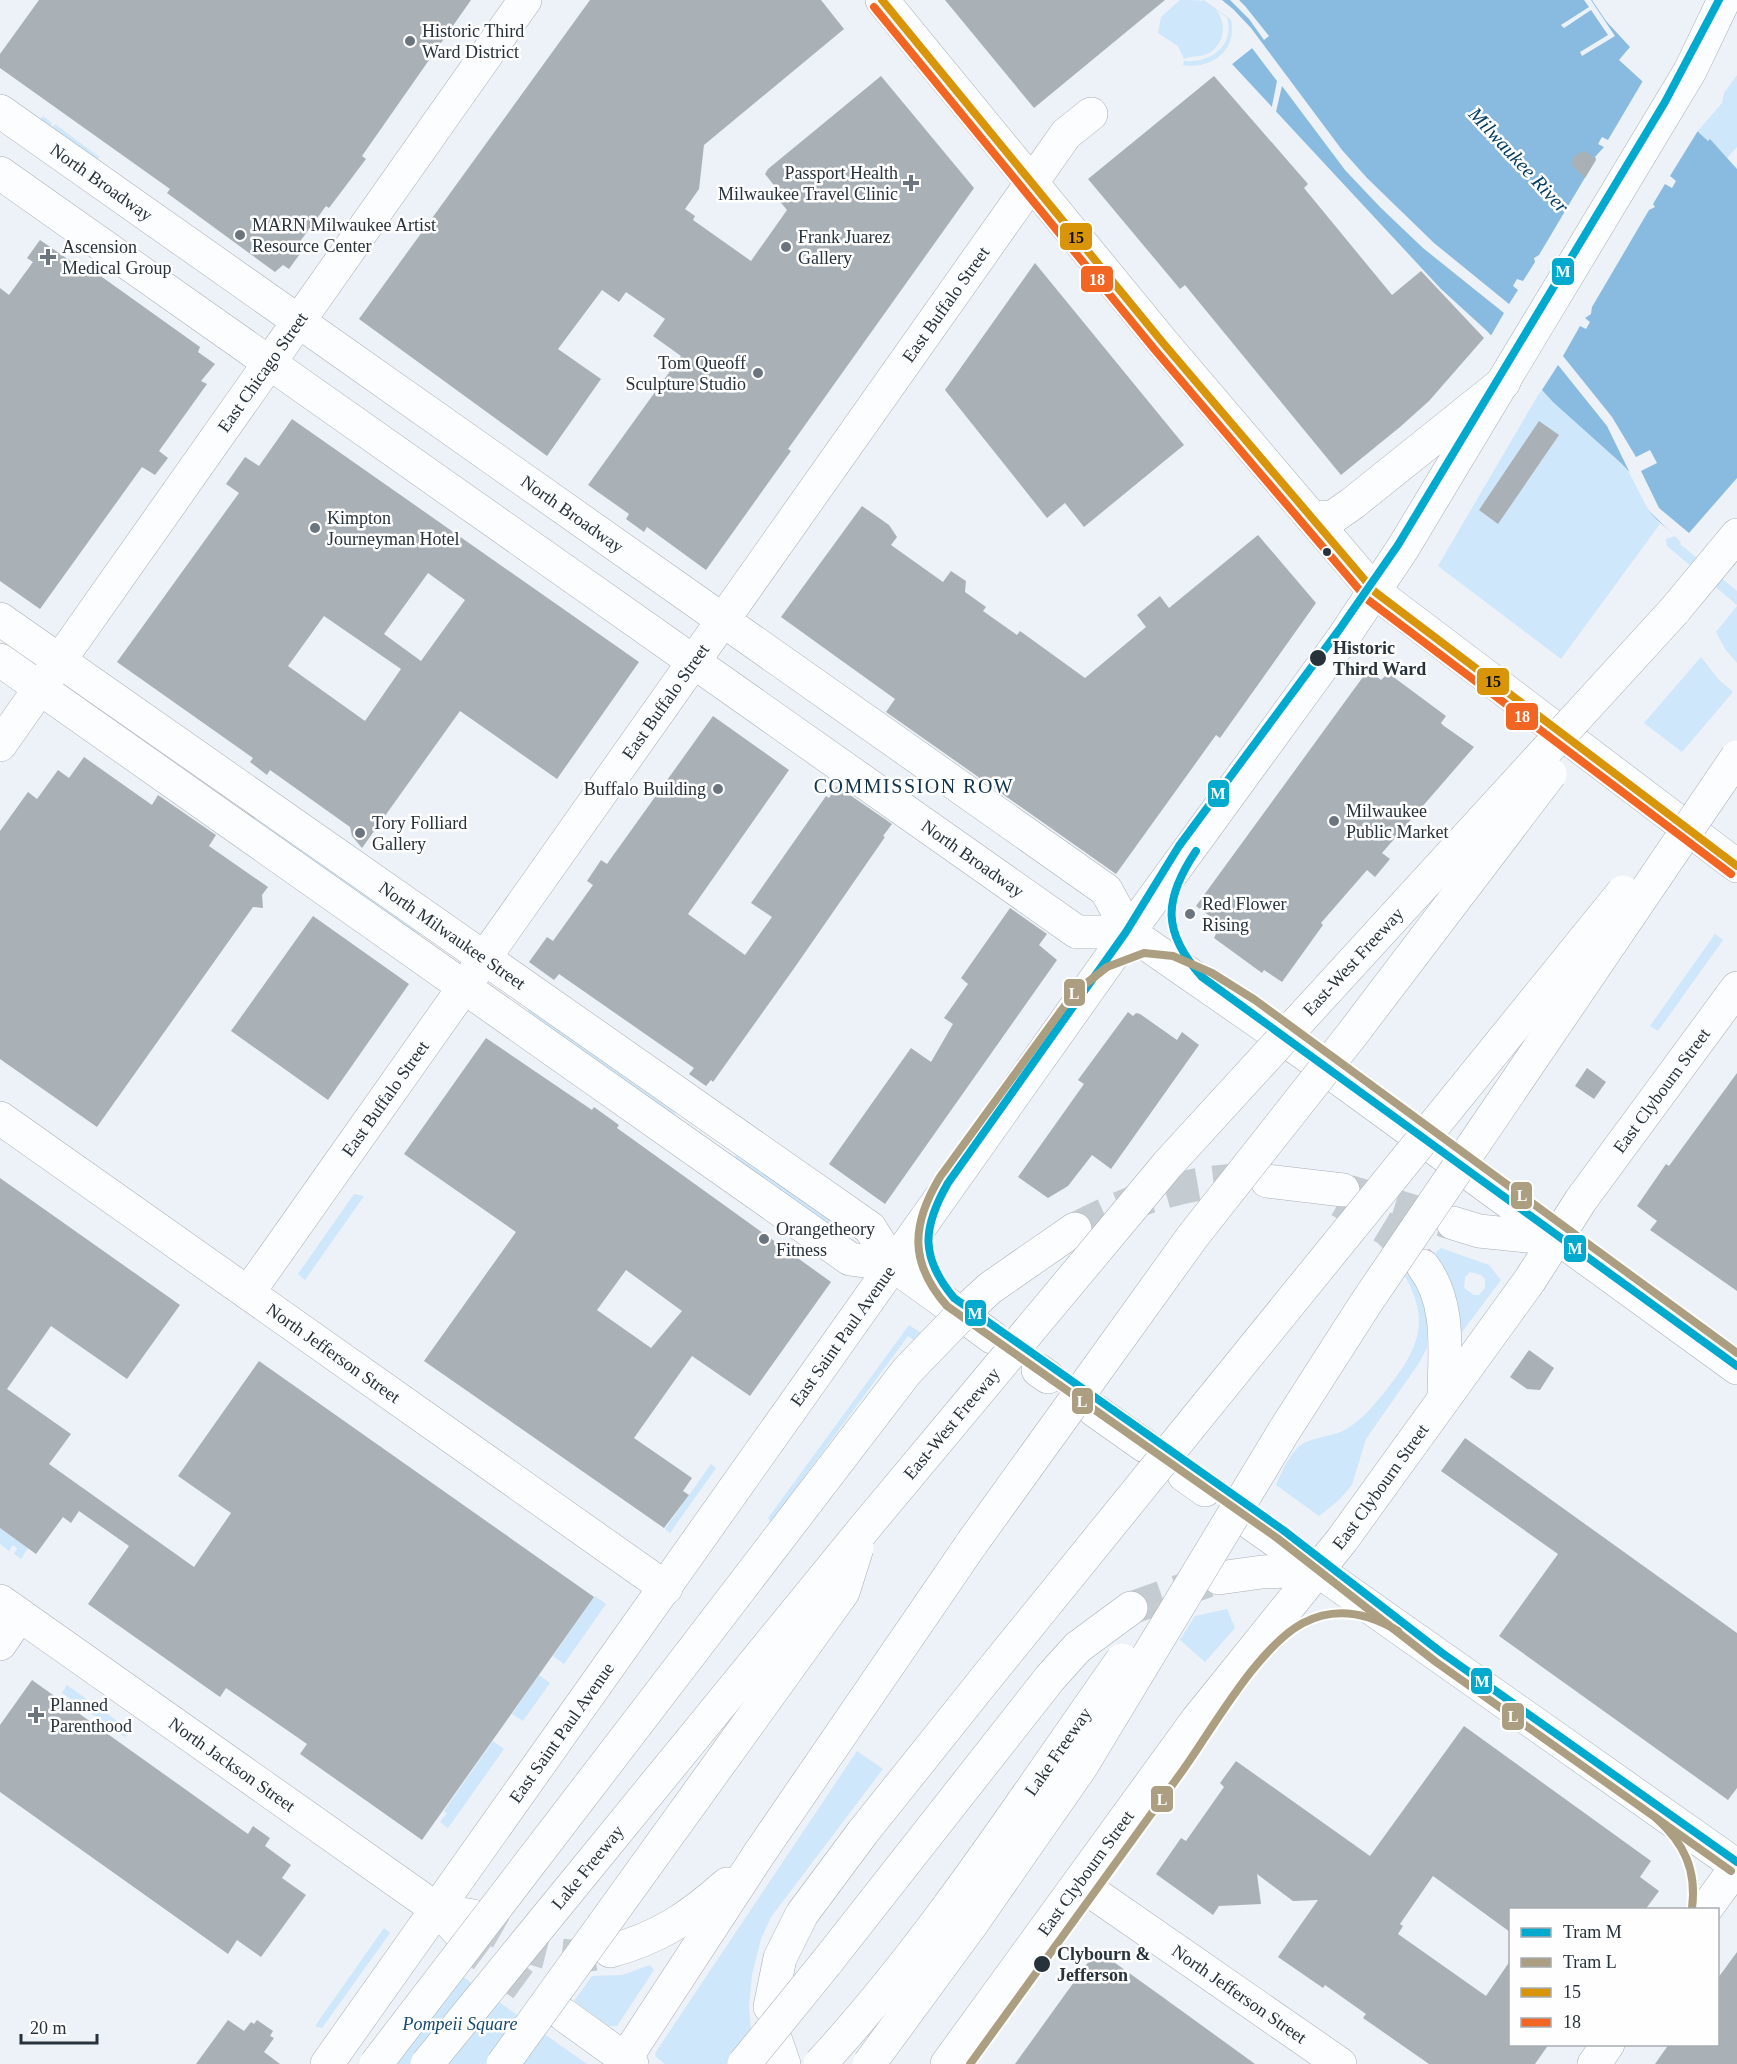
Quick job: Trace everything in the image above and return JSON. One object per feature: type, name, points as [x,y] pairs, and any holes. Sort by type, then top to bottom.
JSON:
[{"type":"main road","name":"East Chicago Street","points":[[0,746],[525,0]]},
{"type":"main road","points":[[882,0],[1031,183],[1375,592],[1737,866]]},
{"type":"main road","points":[[1690,71],[1724,0]]},
{"type":"main road","points":[[1690,71],[1717,47],[1737,19]]},
{"type":"main road","name":"East Saint Paul Avenue","points":[[327,2064],[457,1920],[666,1588],[1129,932],[1375,592],[1690,71]]},
{"type":"main road","name":"North Broadway","points":[[0,111],[1106,890],[1129,932],[1305,1054],[1556,1239],[1737,1368]]},
{"type":"main road","name":"East Buffalo Street","points":[[248,1293],[1066,134],[1091,114]]},
{"type":"main road","name":"North Broadway","points":[[0,173],[1077,932],[1129,932]]},
{"type":"main road","points":[[1312,518],[1333,517],[1353,503],[1504,382]]},
{"type":"main road","name":"East-West Freeway","points":[[862,1532],[1168,1164],[1674,611],[1737,535]]},
{"type":"main road","points":[[564,2015],[626,2062],[759,1854],[836,1741],[972,1543],[1193,1236],[1350,1037],[1674,611]]},
{"type":"main road","name":"North Milwaukee Street","points":[[0,619],[870,1228],[893,1265],[972,1322]]},
{"type":"main road","name":"North Milwaukee Street","points":[[0,660],[850,1259],[893,1265]]},
{"type":"main road","points":[[868,2064],[971,1925],[1081,1767],[1284,1431],[1366,1303],[1737,755]]},
{"type":"main road","points":[[770,2007],[780,1958],[802,1914],[863,1832],[1465,1084],[1737,755]]},
{"type":"main road","points":[[198,800],[218,771]]},
{"type":"main road","name":"East Clybourn Street","points":[[947,2064],[1197,1720],[1342,1540],[1530,1280],[1581,1200],[1737,988]]},
{"type":"main road","name":"North Jefferson Street","points":[[0,1118],[666,1588]]},
{"type":"main road","points":[[1282,1183],[1339,1194]]},
{"type":"main road","points":[[1453,1223],[1479,1231],[1556,1239]]},
{"type":"main road","points":[[376,2064],[907,1371],[934,1340],[990,1288],[1069,1233]]},
{"type":"main road","points":[[1424,1266],[1437,1289],[1444,1316],[1444,1399]]},
{"type":"main road","points":[[1094,1410],[1145,1446]]},
{"type":"main road","name":"Lake Freeway","points":[[820,2064],[886,1987],[943,1913],[1284,1431]]},
{"type":"main road","points":[[1252,1524],[1737,1866],[1707,1908]]},
{"type":"main road","points":[[503,2064],[843,1592],[862,1532]]},
{"type":"main road","name":"Lake Freeway","points":[[427,2064],[862,1532]]},
{"type":"main road","points":[[1219,1578],[1262,1572],[1316,1570]]},
{"type":"main road","points":[[0,1644],[10,1608]]},
{"type":"main road","name":"North Jackson Street","points":[[10,1608],[457,1920]]},
{"type":"main road","points":[[744,2064],[1050,1678],[1078,1647],[1131,1608]]},
{"type":"main road","points":[[610,1951],[662,1934],[686,1918],[759,1854]]},
{"type":"main road","name":"North Jefferson Street","points":[[1079,1883],[1340,2064]]},
{"type":"main road","points":[[1594,2064],[1607,2046]]},
{"type":"green space","points":[[1180,0],[1204,1],[1217,10],[1223,32],[1217,46],[1211,52],[1184,59],[1178,46],[1158,33],[1161,17]]},
{"type":"green space","points":[[1227,17],[1231,20],[1232,31],[1226,49],[1220,56],[1203,64],[1183,65],[1184,61],[1203,59],[1219,51],[1227,36],[1229,27]]},
{"type":"green space","points":[[1737,75],[1737,147],[1727,158],[1710,140],[1708,142],[1697,132],[1722,103],[1724,93]]},
{"type":"green space","points":[[43,116],[52,123],[51,126],[55,124],[99,157],[95,164],[37,123]]},
{"type":"green space","points":[[1541,390],[1622,464],[1649,510],[1660,524],[1561,659],[1438,566]]},
{"type":"green space","points":[[1675,536],[1737,588],[1737,605],[1667,546],[1666,539]]},
{"type":"green space","points":[[1737,606],[1737,663],[1725,649],[1716,632]]},
{"type":"green space","points":[[1701,657],[1719,680],[1733,692],[1682,752],[1644,723]]},
{"type":"green space","points":[[249,809],[421,933],[419,935],[245,816]]},
{"type":"green space","points":[[1715,934],[1723,940],[1658,1031],[1650,1026]]},
{"type":"green space","points":[[530,1009],[677,1110],[672,1117],[528,1012]]},
{"type":"green space","points":[[738,1153],[844,1228],[842,1233],[733,1159]]},
{"type":"green space","points":[[354,1194],[364,1196],[305,1280],[298,1274]]},
{"type":"green space","points":[[1441,1248],[1489,1265],[1501,1280],[1460,1333],[1451,1284],[1435,1253]],"holes":[[[1470,1272],[1481,1275],[1485,1279],[1485,1288],[1479,1295],[1474,1295],[1464,1288],[1465,1277]]]},
{"type":"green space","points":[[1413,1270],[1427,1298],[1427,1348],[1366,1439],[1352,1485],[1338,1501],[1319,1516],[1276,1485],[1295,1450],[1304,1443],[1343,1431],[1354,1424],[1378,1400],[1407,1361],[1417,1335],[1419,1322],[1418,1308],[1405,1276]]},
{"type":"green space","points":[[909,1325],[924,1335],[918,1343],[908,1336],[771,1522],[768,1518]]},
{"type":"green space","points":[[711,1464],[716,1468],[670,1533],[665,1529]]},
{"type":"green space","points":[[0,1528],[28,1548],[21,1559],[14,1554],[17,1548],[13,1545],[9,1551],[0,1544]]},
{"type":"green space","points":[[595,1596],[606,1604],[564,1664],[553,1656]]},
{"type":"green space","points":[[1227,1609],[1235,1628],[1205,1662],[1180,1640],[1195,1616]]},
{"type":"green space","points":[[539,1675],[550,1683],[523,1721],[512,1714]]},
{"type":"green space","points":[[67,1685],[130,1730],[125,1737],[62,1693]]},
{"type":"green space","points":[[493,1741],[504,1749],[448,1828],[440,1822],[447,1813],[444,1811]]},
{"type":"green space","points":[[857,1751],[883,1769],[771,1917],[761,1939],[752,1975],[749,2006],[751,2029],[730,2064],[665,2064],[656,2057],[655,2053]]},
{"type":"green space","points":[[384,1928],[390,1933],[322,2028],[315,2026]]},
{"type":"green space","points":[[650,1965],[654,1970],[617,2026],[609,2026],[574,2001],[592,1976],[622,1975]]},
{"type":"green space","name":"Pompeii Square","points":[[452,1969],[587,2064],[380,2064]]},
{"type":"water","name":"Milwaukee River","points":[[1203,0],[1592,0],[1606,21],[1630,47],[1619,60],[1708,141],[1710,139],[1737,169],[1737,588],[1657,520],[1648,510],[1633,476],[1622,464],[1553,402],[1487,331],[1441,289],[1232,64],[1252,48],[1232,27],[1231,20]]},
{"type":"pier","points":[[1203,0],[1222,0],[1233,9],[1251,28],[1342,150],[1367,178],[1434,243],[1509,304],[1518,290],[1513,286],[1517,279],[1523,281],[1535,262],[1534,258],[1539,255],[1596,159],[1595,157],[1604,147],[1598,144],[1602,137],[1608,140],[1644,79],[1699,129],[1670,176],[1676,181],[1672,188],[1665,184],[1653,204],[1655,207],[1649,210],[1592,307],[1591,314],[1585,318],[1590,322],[1586,329],[1580,326],[1563,356],[1612,417],[1636,457],[1650,450],[1657,463],[1641,471],[1659,508],[1689,533],[1737,478],[1737,591],[1680,544],[1681,542],[1648,510],[1607,426],[1558,365],[1540,393],[1489,339],[1504,313],[1423,248],[1380,207],[1345,170],[1282,86],[1275,116],[1271,111],[1277,81],[1252,48],[1232,64],[1230,61],[1247,48],[1232,32],[1231,20]]},
{"type":"pier","points":[[1230,0],[1239,0],[1269,36],[1264,40],[1249,19]]},
{"type":"pier","points":[[1584,0],[1591,0],[1615,36],[1582,56],[1580,52],[1608,35],[1591,10],[1564,28],[1561,25],[1589,7]]},
{"type":"building","points":[[39,0],[471,0],[362,156],[366,159],[329,208],[326,206],[296,247],[302,251],[289,269],[283,265],[275,272],[167,193],[170,189],[0,68],[0,54]]},
{"type":"building","points":[[590,0],[821,0],[844,29],[704,145],[699,189],[685,209],[695,216],[693,220],[751,261],[787,210],[772,192],[777,189],[765,174],[768,169],[881,76],[974,188],[788,449],[791,451],[706,570],[647,527],[644,532],[626,519],[629,514],[588,485],[681,356],[653,336],[665,319],[626,292],[619,302],[602,290],[558,349],[601,379],[547,456],[359,319]]},
{"type":"building","points":[[945,0],[1165,0],[1034,108]]},
{"type":"building","points":[[1214,76],[1308,184],[1304,188],[1392,295],[1421,271],[1484,338],[1429,401],[1341,475],[1185,285],[1180,289],[1088,179]]},
{"type":"building","points":[[1585,151],[1596,160],[1585,178],[1571,164],[1575,155]]},
{"type":"building","points":[[40,240],[85,271],[88,267],[200,347],[198,352],[215,364],[201,381],[207,384],[159,451],[168,458],[155,475],[142,467],[40,609],[0,581],[0,288],[9,295],[33,262],[27,258]]},
{"type":"building","points":[[1035,263],[1184,445],[1084,527],[1065,503],[1047,518],[945,390]]},
{"type":"building","points":[[292,419],[639,662],[557,779],[460,711],[362,848],[352,836],[350,827],[270,770],[267,775],[250,762],[253,758],[117,662],[239,493],[226,484],[245,457],[259,466]],"holes":[[[428,573],[465,600],[421,661],[384,634]],[[324,616],[401,669],[365,721],[288,666]]]},
{"type":"building","points":[[1539,421],[1559,435],[1498,524],[1479,510]]},
{"type":"building","points":[[862,506],[889,525],[897,537],[891,545],[943,582],[951,571],[966,581],[965,592],[986,607],[983,611],[1017,635],[1020,631],[1085,678],[1146,627],[1137,615],[1160,596],[1169,608],[1258,535],[1316,603],[1220,738],[1216,735],[1116,874],[886,712],[895,699],[781,617]]},
{"type":"building","name":"Milwaukee Public Market","points":[[1368,670],[1381,680],[1388,673],[1446,716],[1441,723],[1474,747],[1382,853],[1390,859],[1375,877],[1367,870],[1321,923],[1323,925],[1282,982],[1264,970],[1262,973],[1214,938],[1216,934],[1207,928],[1212,921],[1209,919],[1211,917],[1196,906]]},
{"type":"building","points":[[713,716],[789,770],[688,914],[745,955],[772,917],[751,903],[826,796],[829,798],[837,786],[892,824],[795,967],[713,1082],[711,1080],[706,1086],[689,1074],[694,1068],[559,974],[554,980],[529,962],[547,937],[553,941],[593,885],[587,881],[601,860],[607,864]]},
{"type":"building","points":[[84,757],[152,805],[158,795],[216,835],[209,846],[268,887],[262,895],[263,908],[253,907],[97,1127],[0,1059],[0,831],[28,792],[37,799],[58,770],[69,778]]},
{"type":"building","points":[[1010,908],[1047,934],[1039,945],[1057,960],[885,1204],[829,1164],[911,1048],[931,1062],[953,1024],[944,1018],[968,984],[961,978]]},
{"type":"building","points":[[313,916],[409,984],[328,1100],[231,1031]]},
{"type":"building","points":[[1128,1012],[1133,1016],[1136,1013],[1140,1014],[1177,1040],[1182,1032],[1199,1045],[1111,1169],[1092,1155],[1068,1186],[1048,1198],[1018,1177],[1084,1084],[1078,1080]]},
{"type":"building","points":[[486,1038],[592,1110],[594,1107],[619,1125],[617,1128],[831,1282],[750,1396],[692,1356],[634,1438],[692,1478],[683,1491],[689,1495],[664,1528],[424,1361],[516,1232],[404,1154]],"holes":[[[626,1270],[682,1311],[651,1348],[597,1310]]]},
{"type":"building","points":[[1587,1068],[1606,1082],[1594,1099],[1575,1086]]},
{"type":"building","points":[[1737,1073],[1737,1291],[1650,1230],[1657,1221],[1637,1206],[1666,1164],[1669,1166]]},
{"type":"building","points":[[0,1178],[180,1305],[127,1379],[51,1326],[7,1389],[71,1434],[49,1464],[194,1567],[231,1513],[178,1476],[259,1361],[594,1597],[422,1840],[300,1754],[307,1744],[226,1688],[220,1697],[88,1604],[129,1546],[79,1511],[71,1523],[63,1517],[36,1554],[0,1528]]},
{"type":"building","points":[[1529,1350],[1554,1368],[1540,1390],[1527,1389],[1510,1377]]},
{"type":"building","points":[[1465,1438],[1737,1633],[1737,1788],[1728,1800],[1499,1636],[1558,1554],[1441,1471]]},
{"type":"building","points":[[32,1680],[248,1834],[253,1826],[270,1838],[265,1846],[291,1865],[282,1878],[306,1895],[261,1957],[237,1940],[228,1954],[0,1792],[0,1725]]},
{"type":"building","points":[[1464,1726],[1651,1861],[1640,1877],[1659,1891],[1646,1908],[1509,1908],[1509,1931],[1433,1876],[1400,1924],[1403,1926],[1398,1934],[1486,1996],[1509,1962],[1509,2046],[1548,2046],[1535,2064],[1429,2064],[1363,2018],[1366,2014],[1325,1985],[1323,1988],[1278,1957],[1318,1900],[1293,1901],[1257,1874],[1261,1904],[1219,1906],[1213,1915],[1156,1874],[1181,1838],[1186,1841],[1224,1787],[1220,1783],[1236,1761],[1370,1856]]},
{"type":"building","points":[[1097,1950],[1164,1998],[1255,2064],[1015,2064]]},
{"type":"building","points":[[1737,1952],[1737,2064],[1655,2064],[1668,2046],[1719,2046],[1719,1977]]},
{"type":"building","points":[[228,2020],[244,2031],[251,2022],[254,2024],[257,2020],[273,2031],[270,2036],[274,2038],[264,2052],[280,2064],[196,2064]]},
{"type":"tunnel","points":[[1075,1229],[1096,1218],[1164,1192],[1211,1182],[1259,1181]]},
{"type":"tunnel","points":[[1348,1191],[1451,1223]]},
{"type":"tunnel","points":[[1340,1201],[1388,1230],[1423,1266]]},
{"type":"tunnel","points":[[1131,1608],[1208,1581]]},
{"type":"tunnel","points":[[473,1916],[520,1943],[552,1954],[569,1956],[606,1952]]},
{"type":"tunnel","points":[[460,1933],[478,1952],[564,2015]]},
{"type":"tram line","name":"M","points":[[1719,0],[1665,102],[1398,545],[1339,630],[1179,846],[1126,932],[948,1183],[933,1214],[928,1242],[935,1269],[954,1298],[1283,1530],[1442,1653],[1737,1862]]},
{"type":"tram line","name":"M","points":[[1196,851],[1177,885],[1172,916],[1180,945],[1202,977],[1737,1366]]},
{"type":"tram line","name":"L","points":[[1731,1871],[1436,1662],[1277,1538],[947,1306],[935,1290],[920,1259],[919,1228],[930,1195],[940,1177],[1074,993],[1107,967],[1144,953],[1173,956],[1212,973],[1255,1000],[1737,1353]]},
{"type":"tram line","name":"L","points":[[970,2064],[1183,1770],[1237,1690],[1269,1650],[1286,1634],[1303,1623],[1339,1613],[1363,1616],[1398,1631]]},
{"type":"tram line","name":"L","points":[[1656,1818],[1674,1837],[1686,1858],[1692,1881],[1692,1908]]},
{"type":"transit line","name":"15","points":[[882,0],[1163,343],[1375,592],[1737,866]]},
{"type":"transit line","name":"18","points":[[874,7],[1155,350],[1368,600],[1731,874]]},
{"type":"place","name":"Historic Third Ward District","points":[[410,41]]},
{"type":"place","name":"Passport Health Milwaukee Travel Clinic","points":[[911,183]]},
{"type":"place","name":"MARN Milwaukee Artist Resource Center","points":[[240,235]]},
{"type":"place","name":"Frank Juarez Gallery","points":[[786,247]]},
{"type":"place","name":"Ascension Medical Group","points":[[48,257]]},
{"type":"place","name":"Tom Queoff Sculpture Studio","points":[[758,373]]},
{"type":"place","name":"Kimpton Journeyman Hotel","points":[[315,528]]},
{"type":"place","name":"Historic Third Ward","points":[[1318,658]]},
{"type":"place","name":"Buffalo Building","points":[[718,789]]},
{"type":"place","name":"Milwaukee Public Market","points":[[1334,821]]},
{"type":"place","name":"Tory Folliard Gallery","points":[[360,833]]},
{"type":"place","name":"Red Flower Rising","points":[[1190,914]]},
{"type":"place","name":"Orangetheory Fitness","points":[[764,1239]]},
{"type":"place","name":"Planned Parenthood","points":[[36,1715]]},
{"type":"place","name":"Clybourn & Jefferson","points":[[1042,1964]]},
{"type":"district","name":"COMMISSION ROW","points":[[914,786]]}]
